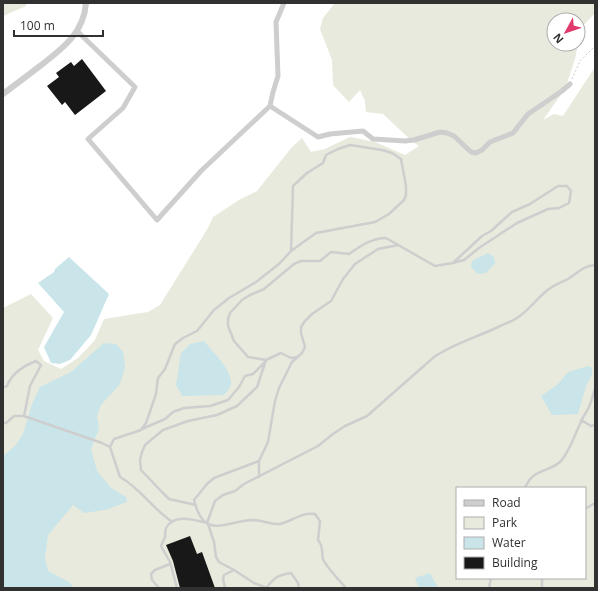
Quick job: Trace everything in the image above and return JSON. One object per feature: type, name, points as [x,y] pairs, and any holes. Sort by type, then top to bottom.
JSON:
[{"type":"street","points":[[3,94],[70,42],[77,31],[84,14],[86,3]]},
{"type":"street","points":[[77,31],[135,87],[123,108],[88,139],[157,220],[202,171],[270,106],[278,76],[276,22],[284,3]]},
{"type":"street","points":[[270,106],[318,137],[330,134],[363,131],[373,139],[405,141],[414,140],[440,132],[454,136],[470,152],[476,153],[482,150],[490,142],[513,134],[528,114],[570,84]]},
{"type":"lane","points":[[141,430],[146,423],[156,394],[158,378],[165,369],[175,344],[197,331],[214,310],[229,298],[256,282],[280,264],[291,251],[316,233],[375,222],[389,214],[404,200],[406,194],[401,159],[392,153],[382,150],[350,145],[326,155],[323,163],[307,173],[293,186],[290,238],[291,251]]},
{"type":"lane","points":[[266,360],[253,359],[244,353],[234,340],[228,326],[230,313],[242,300],[264,289],[286,270],[301,261],[320,261],[331,252],[349,254],[365,244],[379,238],[386,238],[435,266],[453,263],[464,260],[517,222],[548,209],[565,206],[569,203],[571,191],[567,186],[558,186],[530,204],[512,212],[482,236],[453,263]]},
{"type":"lane","points":[[110,447],[114,440],[165,419],[173,412],[191,407],[210,406],[228,400],[239,387],[245,376],[253,374],[266,360],[281,353],[292,358],[302,354],[305,347],[301,327],[312,314],[331,301],[343,279],[355,264],[378,249],[398,245]]},
{"type":"lane","points":[[207,523],[214,501],[223,495],[235,491],[244,484],[318,446],[345,426],[367,416],[434,357],[445,350],[482,333],[490,332],[516,319],[552,287],[570,278],[585,267],[595,265]]},
{"type":"lane","points":[[259,477],[259,461],[268,442],[279,388],[296,357]]},
{"type":"lane","points":[[196,505],[169,499],[141,470],[140,460],[145,445],[163,430],[188,421],[217,415],[236,406],[257,387],[266,360]]},
{"type":"lane","points":[[3,388],[6,386],[10,378],[27,364],[36,361],[41,365],[30,386],[24,416]]},
{"type":"lane","points":[[526,487],[530,478],[539,471],[559,462],[564,457],[573,441],[581,420],[589,408],[595,389]]},
{"type":"lane","points":[[3,423],[6,423],[14,416],[24,416],[110,447],[120,477],[140,491],[153,506],[172,522]]},
{"type":"lane","points":[[581,420],[591,426],[595,425]]},
{"type":"lane","points":[[259,461],[214,478],[194,500],[197,511],[207,523],[214,542],[216,557],[219,562],[267,588],[275,578],[282,574],[291,573],[298,583],[299,588]]},
{"type":"lane","points":[[586,508],[595,504]]},
{"type":"lane","points":[[177,588],[170,563],[161,546],[165,538],[166,529],[172,522],[180,519],[191,519],[219,527],[239,521],[258,520],[278,524],[308,513],[315,514],[320,521],[318,540],[322,545],[323,558],[336,579],[346,588]]},
{"type":"lane","points":[[159,588],[152,580],[151,574],[155,570],[170,563]]},
{"type":"lane","points":[[225,588],[223,579],[224,575],[234,570]]},
{"type":"path","points":[[570,84],[580,61],[595,46]]},
{"type":"green space","points":[[3,3],[26,3],[26,6],[3,16]]},
{"type":"green space","points":[[335,3],[595,3],[595,13],[586,23],[586,12],[546,12],[546,52],[576,52],[565,89],[543,120],[554,114],[563,116],[595,67],[595,588],[3,588],[3,308],[31,294],[53,318],[38,350],[44,361],[61,369],[78,358],[95,340],[104,319],[148,312],[160,305],[208,228],[213,217],[239,200],[257,191],[292,147],[302,138],[311,152],[325,149],[350,137],[375,142],[405,155],[419,146],[383,114],[366,112],[365,101],[360,90],[349,102],[333,85],[332,60],[320,29],[323,18]]},
{"type":"water","points":[[488,253],[494,257],[495,263],[486,273],[478,274],[471,267],[472,261]]},
{"type":"water","points":[[69,257],[109,294],[91,335],[70,360],[60,364],[51,363],[44,347],[64,312],[38,283],[54,272],[55,269]]},
{"type":"water","points":[[204,341],[229,373],[231,379],[230,387],[224,395],[182,396],[176,385],[181,353],[190,344]]},
{"type":"water","points":[[104,343],[116,344],[123,352],[125,367],[120,384],[101,405],[97,416],[99,428],[91,449],[97,471],[111,488],[126,497],[127,502],[105,510],[84,513],[73,505],[48,535],[45,559],[48,571],[69,582],[74,588],[3,588],[3,456],[15,446],[23,434],[32,404],[40,387],[71,372]]},
{"type":"water","points":[[588,366],[592,368],[592,375],[586,386],[578,414],[552,415],[541,396],[558,384],[568,372]]},
{"type":"water","points":[[430,573],[438,588],[419,588],[415,578]]},
{"type":"building","points":[[82,59],[106,91],[75,115],[65,102],[62,105],[47,86],[59,77],[56,73],[71,62],[74,66]]},
{"type":"building","points":[[190,536],[197,554],[202,552],[215,588],[180,588],[173,561],[166,545]]}]
